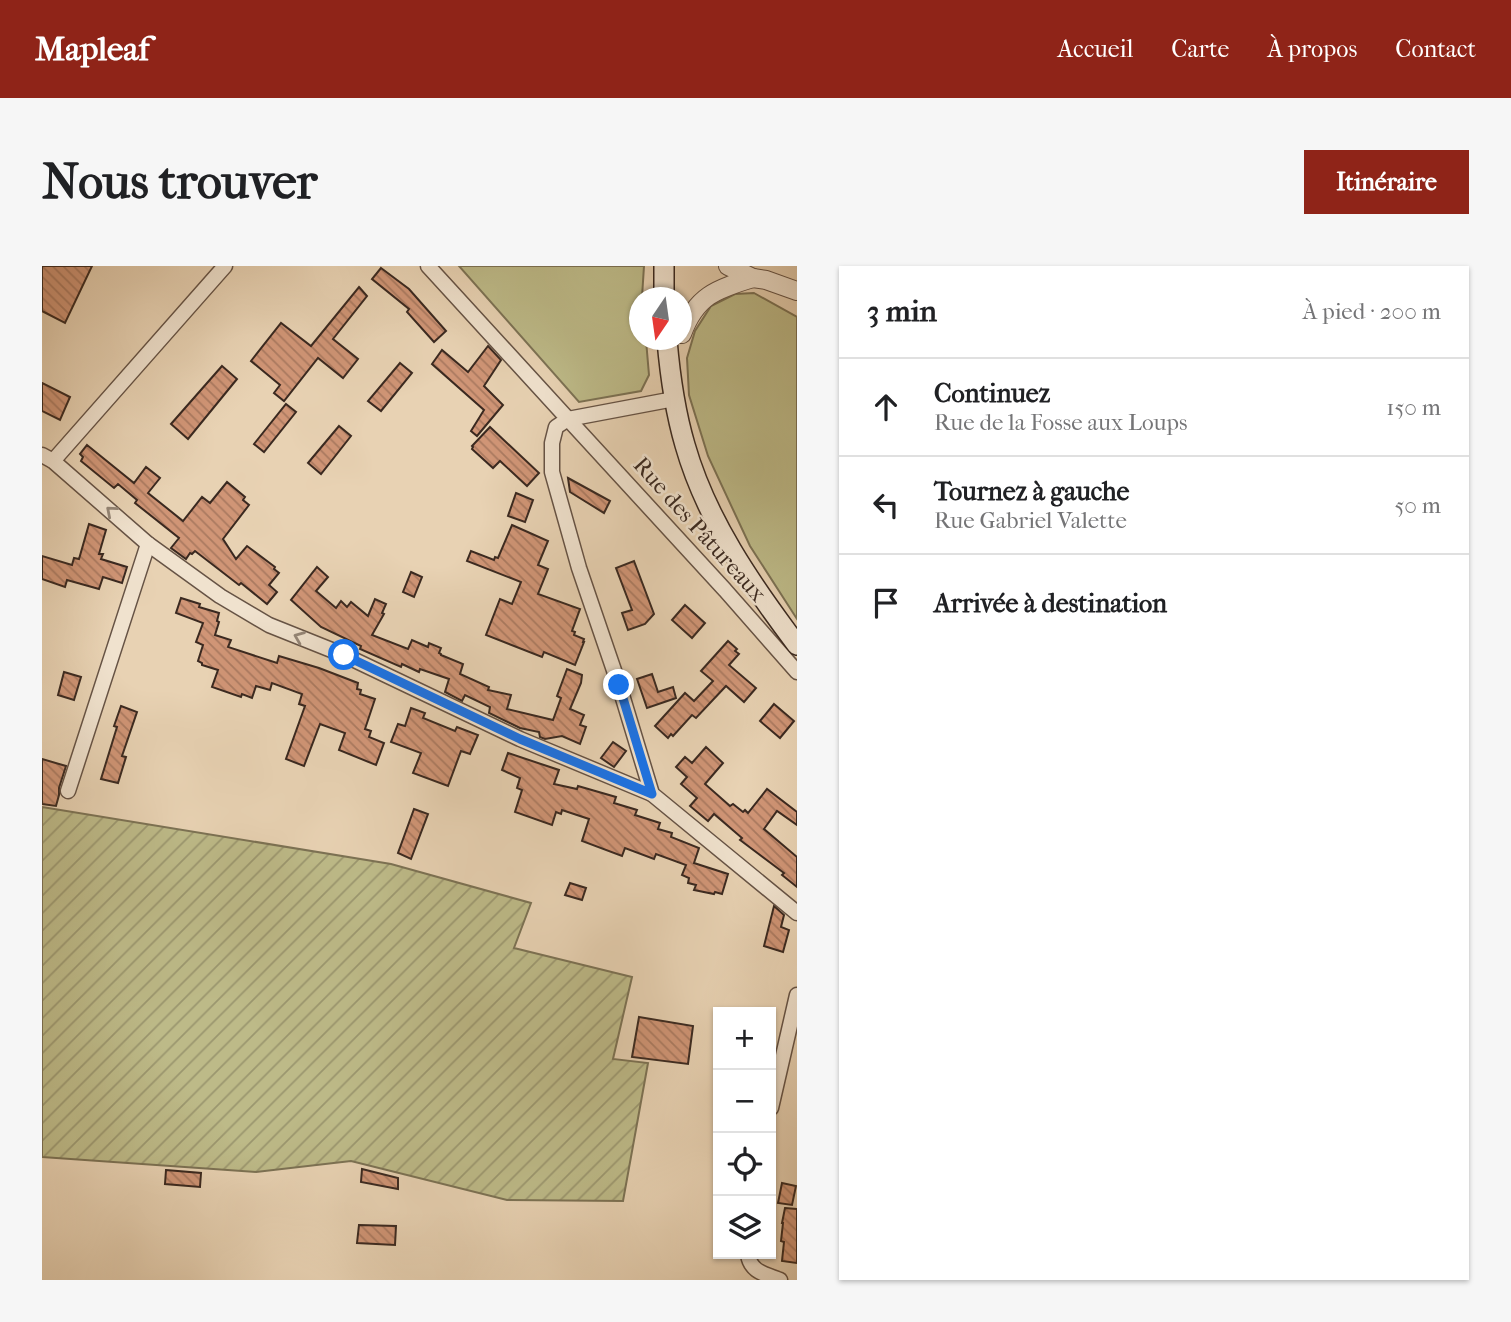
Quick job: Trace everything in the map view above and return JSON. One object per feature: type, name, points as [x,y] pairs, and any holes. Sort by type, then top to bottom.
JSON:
[{"type":"main road","points":[[664,266],[664,287]]},
{"type":"main road","points":[[668,350],[674,399],[685,445],[705,499],[729,547],[797,645]]},
{"type":"street","points":[[225,266],[47,458],[148,544],[220,596],[269,625],[344,655],[520,739],[652,794],[797,913]]},
{"type":"street","name":"Rue des Pâtureaux","points":[[428,266],[797,672]]},
{"type":"street","points":[[728,266],[758,272],[766,280],[797,290]]},
{"type":"street","points":[[692,313],[701,300],[722,287],[758,272]]},
{"type":"street","points":[[670,365],[675,350]]},
{"type":"street","points":[[652,794],[619,685],[579,568],[552,472],[552,443],[556,428],[568,419],[674,399]]},
{"type":"street","points":[[68,791],[148,544]]},
{"type":"street","points":[[776,1086],[797,995]]},
{"type":"street","points":[[749,1259],[755,1270],[780,1280]]},
{"type":"shaded area","points":[[459,266],[644,266],[643,287],[629,287],[629,350],[647,350],[649,375],[641,391],[579,402]]},
{"type":"shaded area","points":[[754,293],[797,317],[797,619],[750,546],[708,456],[689,395],[687,358],[689,350],[692,350],[695,331],[711,306],[735,294]]},
{"type":"shaded area","points":[[42,807],[391,864],[531,903],[514,948],[632,977],[613,1059],[648,1063],[623,1201],[507,1200],[351,1161],[256,1172],[42,1157]]},
{"type":"building","points":[[42,266],[92,266],[65,323],[42,311]]},
{"type":"building","points":[[381,268],[409,289],[446,331],[434,342],[407,312],[409,309],[372,279]]},
{"type":"building","points":[[359,287],[367,296],[333,339],[358,359],[343,378],[318,358],[284,401],[274,393],[280,385],[251,361],[281,323],[311,346]]},
{"type":"building","points":[[488,346],[501,360],[484,386],[503,405],[477,436],[471,431],[484,410],[432,364],[442,350],[468,372]]},
{"type":"building","points":[[400,363],[412,373],[381,411],[368,401]]},
{"type":"building","points":[[222,366],[237,379],[188,439],[171,424]]},
{"type":"building","points":[[42,383],[70,397],[60,420],[42,411]]},
{"type":"building","points":[[286,404],[296,412],[264,452],[254,444]]},
{"type":"building","points":[[339,426],[351,436],[321,474],[308,463]]},
{"type":"building","points":[[490,427],[539,473],[527,486],[500,461],[493,468],[472,449]]},
{"type":"building","points":[[87,445],[134,483],[146,467],[160,478],[148,493],[183,521],[202,497],[210,503],[227,482],[245,497],[243,500],[249,505],[223,539],[236,559],[247,546],[275,567],[279,573],[269,585],[277,592],[267,604],[195,551],[186,559],[171,548],[179,538],[135,503],[137,500],[118,484],[114,488],[81,461],[83,457],[80,454]]},
{"type":"building","points":[[568,478],[610,501],[604,513],[570,492]]},
{"type":"building","points":[[516,493],[533,500],[525,522],[508,516]]},
{"type":"building","points":[[89,524],[106,530],[99,554],[103,554],[101,559],[127,567],[122,583],[103,577],[99,589],[67,580],[65,587],[42,579],[42,556],[72,565],[74,558],[79,559]]},
{"type":"building","points":[[512,525],[548,541],[538,565],[548,569],[538,594],[580,609],[572,631],[575,632],[574,635],[584,639],[584,642],[575,665],[544,652],[542,657],[486,635],[500,599],[512,604],[521,582],[467,561],[471,551],[494,560],[495,557],[498,558]]},
{"type":"building","points":[[634,561],[654,614],[645,624],[628,630],[622,613],[632,610],[616,568]]},
{"type":"building","points":[[317,567],[328,577],[316,591],[336,608],[341,601],[347,607],[351,602],[368,616],[375,599],[386,604],[382,613],[384,614],[372,635],[408,649],[412,640],[428,647],[429,643],[441,648],[441,655],[463,664],[460,674],[489,687],[488,690],[511,695],[507,709],[553,720],[561,698],[557,696],[567,669],[582,675],[570,709],[584,715],[580,725],[586,727],[580,744],[562,736],[545,739],[540,737],[539,732],[520,728],[489,713],[490,707],[465,695],[462,701],[445,692],[449,679],[420,669],[419,672],[402,664],[401,667],[360,649],[361,646],[321,627],[291,600]]},
{"type":"building","points":[[411,572],[422,577],[414,597],[403,592]]},
{"type":"building","points":[[181,598],[219,613],[215,635],[231,640],[228,647],[277,663],[279,656],[358,683],[360,694],[375,699],[365,729],[371,731],[369,737],[384,743],[376,765],[339,750],[345,733],[320,724],[304,766],[286,759],[305,706],[299,704],[302,694],[272,683],[270,690],[256,686],[252,698],[212,687],[218,670],[198,661],[203,645],[196,642],[203,623],[176,613]]},
{"type":"building","points":[[685,605],[705,623],[692,638],[672,620]]},
{"type":"building","points":[[728,641],[739,654],[729,665],[756,688],[744,702],[726,686],[696,718],[692,715],[668,738],[655,726],[685,693],[694,701],[713,681],[701,671]]},
{"type":"building","points":[[64,672],[81,677],[74,700],[58,695]]},
{"type":"building","points":[[652,674],[658,692],[673,687],[676,698],[647,708],[637,679]]},
{"type":"building","points":[[774,704],[794,721],[780,738],[760,721]]},
{"type":"building","points":[[121,706],[137,712],[122,756],[126,757],[118,783],[101,779]]},
{"type":"building","points":[[411,708],[425,713],[423,718],[455,731],[457,727],[478,735],[470,754],[461,751],[448,786],[413,773],[421,753],[391,742],[398,724],[405,726]]},
{"type":"building","points":[[613,742],[626,751],[614,767],[601,758]]},
{"type":"building","points":[[706,747],[723,763],[705,784],[730,806],[733,804],[748,813],[767,789],[797,812],[797,825],[777,811],[764,829],[797,857],[797,887],[782,875],[784,873],[740,840],[742,838],[714,814],[708,821],[690,806],[697,798],[681,784],[687,777],[676,767],[685,757],[692,763]]},
{"type":"building","points":[[508,753],[559,770],[554,784],[577,789],[578,786],[616,797],[614,803],[637,810],[635,815],[660,823],[658,829],[672,833],[671,837],[699,848],[694,863],[728,874],[722,894],[694,890],[696,885],[688,883],[689,878],[682,875],[686,865],[656,854],[654,859],[625,848],[622,856],[582,841],[589,819],[562,810],[561,814],[556,812],[552,825],[515,812],[522,790],[517,788],[520,778],[502,770]]},
{"type":"building","points":[[42,759],[66,766],[56,806],[42,804]]},
{"type":"building","points":[[414,809],[428,814],[411,859],[398,853]]},
{"type":"building","points":[[570,883],[586,888],[582,900],[565,895]]},
{"type":"building","points":[[774,906],[784,915],[781,927],[789,930],[783,952],[764,946]]},
{"type":"building","points":[[639,1017],[693,1026],[688,1064],[632,1057]]},
{"type":"building","points":[[362,1169],[398,1178],[398,1189],[361,1182]]},
{"type":"building","points":[[166,1170],[201,1173],[200,1187],[165,1184]]},
{"type":"building","points":[[782,1183],[796,1186],[792,1205],[778,1203]]},
{"type":"building","points":[[785,1208],[797,1209],[797,1263],[782,1261],[782,1223]]},
{"type":"building","points":[[359,1225],[396,1226],[395,1245],[357,1243]]},
{"type":"route","points":[[344,655],[520,739],[652,794],[619,685]]}]
